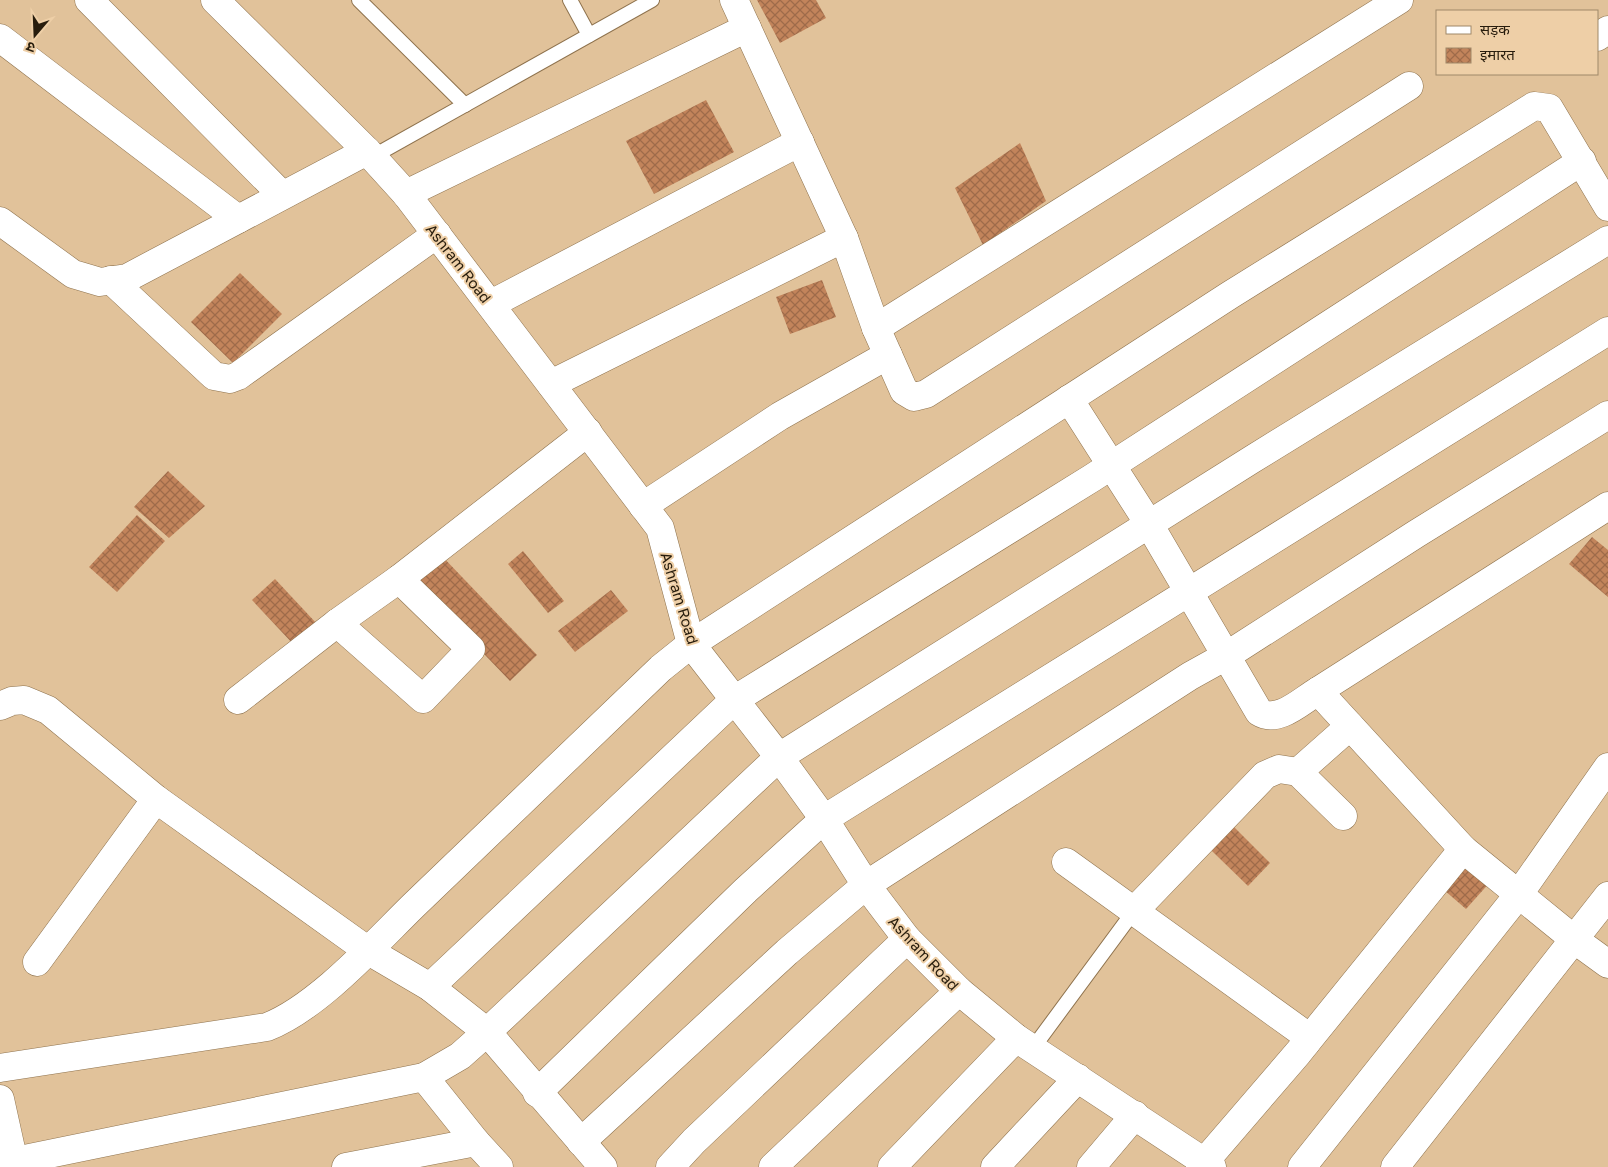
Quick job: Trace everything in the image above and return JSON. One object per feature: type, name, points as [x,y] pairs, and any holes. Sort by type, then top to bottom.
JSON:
[{"type":"street","points":[[89,0],[282,196]]},
{"type":"street","name":"Ashram Road","points":[[215,0],[370,154],[406,194],[660,528],[691,644],[780,757],[824,819],[866,885],[907,939],[959,991],[1024,1043],[1135,1115],[1206,1165]]},
{"type":"street","points":[[734,0],[844,238],[876,328],[888,355],[907,394],[914,397],[926,394],[1409,86]]},
{"type":"street","points":[[876,328],[1399,0]]},
{"type":"street","points":[[406,194],[747,28]]},
{"type":"street","points":[[0,38],[238,219]]},
{"type":"street","points":[[0,1068],[267,1028],[286,1020],[306,1006],[367,950],[661,668],[691,644],[1230,295],[1534,106],[1548,108],[1582,161],[1608,207]]},
{"type":"street","points":[[491,304],[800,142]]},
{"type":"street","points":[[0,221],[72,274],[100,282],[127,278],[282,196],[370,154]]},
{"type":"street","points":[[430,987],[734,700],[1111,466],[1582,161]]},
{"type":"street","points":[[111,280],[214,376],[230,379],[238,376],[437,234]]},
{"type":"street","points":[[551,384],[844,238]]},
{"type":"street","points":[[0,1099],[10,1164],[424,1077],[460,1056],[487,1032],[780,757],[1149,524],[1608,240]]},
{"type":"street","points":[[537,1093],[726,909],[824,819],[1608,331]]},
{"type":"street","points":[[643,506],[780,416],[888,355]]},
{"type":"street","points":[[1069,399],[1149,524],[1259,712],[1266,716],[1278,715],[1318,691],[1608,506]]},
{"type":"street","points":[[581,1142],[787,952],[866,885],[1190,676],[1226,656],[1416,534],[1608,416]]},
{"type":"street","points":[[238,700],[399,579],[588,432]]},
{"type":"street","points":[[337,624],[423,699],[471,649],[399,579]]},
{"type":"street","points":[[1318,691],[1463,848],[1575,940],[1608,964]]},
{"type":"street","points":[[0,706],[12,701],[24,700],[48,710],[156,799],[367,950],[430,987],[487,1032],[537,1093],[604,1167]]},
{"type":"street","points":[[1298,772],[1350,726]]},
{"type":"street","points":[[1302,1167],[1518,894],[1608,767]]},
{"type":"street","points":[[1134,911],[1265,775],[1278,769],[1298,772],[1343,816]]},
{"type":"street","points":[[37,962],[156,799]]},
{"type":"street","points":[[1206,1165],[1463,848]]},
{"type":"street","points":[[1066,862],[1303,1033],[1306,1043]]},
{"type":"street","points":[[1395,1167],[1608,896]]},
{"type":"street","points":[[670,1167],[694,1141],[907,939]]},
{"type":"street","points":[[772,1167],[959,991]]},
{"type":"street","points":[[892,1167],[1024,1043]]},
{"type":"street","points":[[424,1077],[476,1142],[499,1167]]},
{"type":"street","points":[[995,1167],[1078,1078]]},
{"type":"street","points":[[1091,1167],[1135,1115]]},
{"type":"street","points":[[346,1167],[476,1142]]},
{"type":"lane","points":[[359,0],[465,105]]},
{"type":"lane","points":[[570,0],[589,35]]},
{"type":"lane","points":[[370,154],[465,105],[652,0]]},
{"type":"lane","points":[[1024,1043],[1134,911]]},
{"type":"building","points":[[757,0],[816,0],[826,18],[780,43]]},
{"type":"building","points":[[706,100],[734,152],[654,194],[626,141]]},
{"type":"building","points":[[1020,143],[1046,201],[983,245],[955,188]]},
{"type":"building","points":[[240,273],[282,314],[233,363],[191,322]]},
{"type":"building","points":[[822,280],[836,317],[790,334],[776,297]]},
{"type":"building","points":[[168,471],[205,506],[169,538],[134,507]]},
{"type":"building","points":[[137,515],[165,541],[117,592],[89,567]]},
{"type":"building","points":[[1592,537],[1608,550],[1608,597],[1569,564]]},
{"type":"building","points":[[523,551],[564,601],[548,613],[508,564]]},
{"type":"building","points":[[439,553],[537,655],[510,681],[412,579]]},
{"type":"building","points":[[275,579],[318,625],[295,646],[252,600]]},
{"type":"building","points":[[611,590],[628,611],[575,652],[558,631]]},
{"type":"building","points":[[1234,827],[1270,863],[1248,886],[1211,850]]},
{"type":"building","points":[[1470,861],[1492,880],[1466,909],[1444,890]]}]
